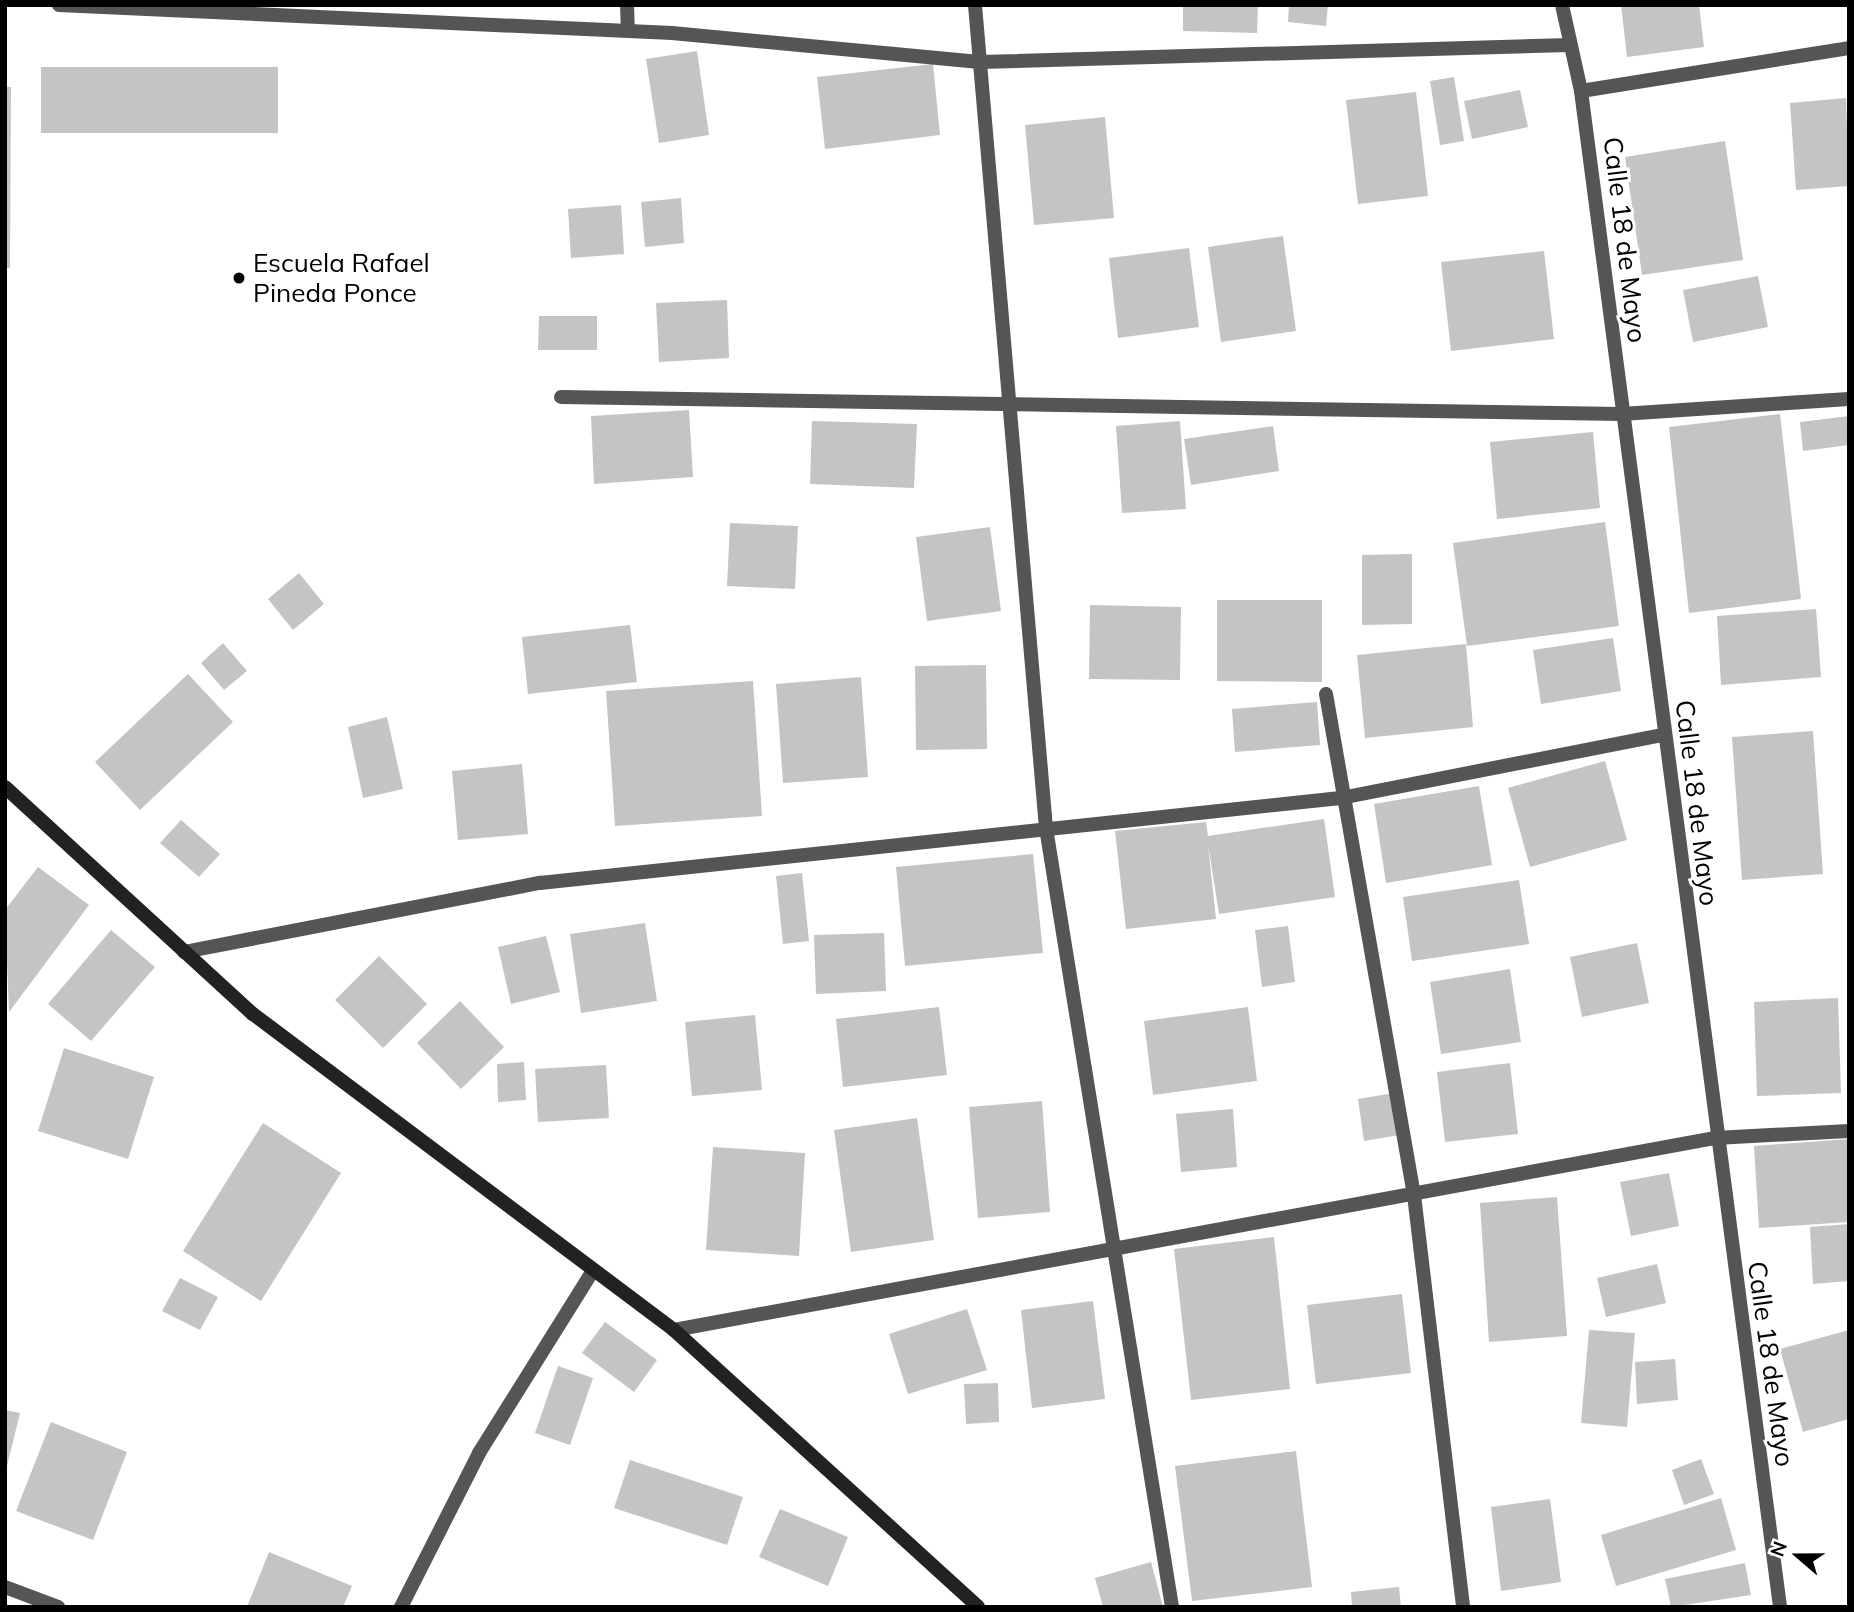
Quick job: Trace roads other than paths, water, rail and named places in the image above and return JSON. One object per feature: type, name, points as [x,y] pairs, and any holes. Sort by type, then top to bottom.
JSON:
[{"type":"street","points":[[59,5],[628,31],[980,62],[1570,45]]},
{"type":"street","points":[[627,5],[628,31]]},
{"type":"street","points":[[975,5],[1046,828],[1172,1607]]},
{"type":"street","name":"Calle 18 de Mayo","points":[[1563,5],[1581,91],[1715,1138],[1780,1607]]},
{"type":"street","points":[[1581,91],[1849,48]]},
{"type":"street","points":[[561,397],[1009,408],[1622,414],[1849,399]]},
{"type":"street","points":[[1326,694],[1341,798],[1414,1195],[1463,1607]]},
{"type":"street","points":[[184,952],[540,883],[1341,798],[1663,735]]},
{"type":"street","points":[[5,787],[253,1014],[592,1272],[674,1330],[978,1607]]},
{"type":"street","points":[[674,1330],[1715,1138],[1849,1130]]},
{"type":"street","points":[[401,1607],[479,1453],[592,1272]]},
{"type":"street","points":[[5,1587],[58,1607]]},
{"type":"place","name":"Escuela Rafael Pineda Ponce","points":[[239,278]]}]
